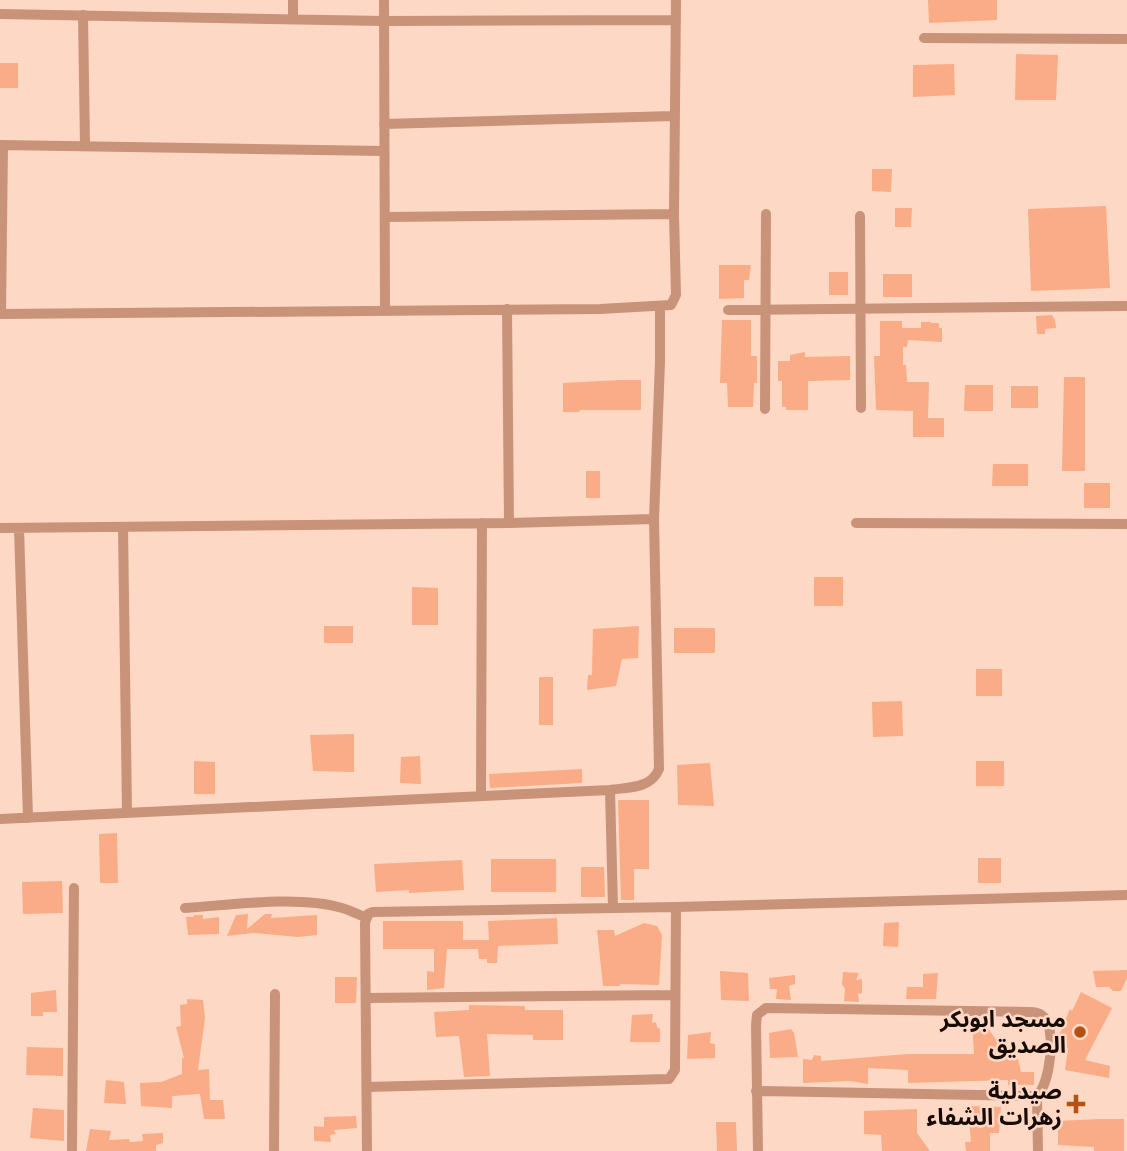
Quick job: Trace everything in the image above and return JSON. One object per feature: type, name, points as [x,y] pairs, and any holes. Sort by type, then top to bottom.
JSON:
[{"type":"street","points":[[293,0],[293,19]]},
{"type":"street","points":[[384,0],[385,309]]},
{"type":"street","points":[[384,151],[1,145],[0,314],[671,305],[675,299],[676,0]]},
{"type":"street","points":[[0,14],[384,21],[676,20]]},
{"type":"street","points":[[83,15],[85,146]]},
{"type":"street","points":[[924,38],[1127,39]]},
{"type":"street","points":[[384,124],[674,116]]},
{"type":"street","points":[[385,217],[674,214]]},
{"type":"street","points":[[765,409],[766,214]]},
{"type":"street","points":[[860,216],[861,408]]},
{"type":"street","points":[[728,310],[1127,306]]},
{"type":"street","points":[[0,819],[610,790],[643,785],[656,776],[659,769],[654,519],[660,307]]},
{"type":"street","points":[[507,309],[509,523]]},
{"type":"street","points":[[0,528],[654,519]]},
{"type":"street","points":[[481,796],[482,523]]},
{"type":"street","points":[[856,523],[1127,524]]},
{"type":"street","points":[[123,527],[127,812]]},
{"type":"street","points":[[19,528],[28,818]]},
{"type":"street","points":[[610,790],[613,908]]},
{"type":"street","points":[[72,1151],[74,888]]},
{"type":"street","points":[[367,1151],[367,918],[373,912],[1127,895]]},
{"type":"street","points":[[185,908],[279,903],[315,904],[341,908],[367,918]]},
{"type":"street","points":[[367,1087],[669,1079],[675,1070],[676,907]]},
{"type":"street","points":[[274,1151],[275,994]]},
{"type":"street","points":[[367,998],[674,995]]},
{"type":"street","points":[[758,1151],[756,1017],[759,1011],[766,1008],[1037,1013],[1047,1020],[1049,1061],[1043,1089],[1037,1096],[1038,1151]]},
{"type":"street","points":[[756,1091],[1037,1096]]},
{"type":"building","points":[[928,0],[997,0],[997,20],[929,23]]},
{"type":"building","points":[[1016,54],[1058,55],[1056,100],[1015,100]]},
{"type":"building","points":[[0,63],[18,63],[18,88],[0,88]]},
{"type":"building","points":[[954,64],[955,95],[913,97],[913,65]]},
{"type":"building","points":[[872,169],[892,169],[891,192],[872,191]]},
{"type":"building","points":[[1106,206],[1110,288],[1031,291],[1028,209]]},
{"type":"building","points":[[895,208],[912,208],[911,227],[895,227]]},
{"type":"building","points":[[719,265],[751,265],[749,280],[744,280],[744,298],[719,299]]},
{"type":"building","points":[[829,272],[848,272],[848,295],[829,295]]},
{"type":"building","points":[[883,274],[912,274],[912,297],[883,297]]},
{"type":"building","points":[[1052,315],[1056,328],[1045,329],[1045,334],[1037,334],[1036,316]]},
{"type":"building","points":[[722,320],[751,320],[751,356],[757,356],[757,383],[754,383],[753,407],[728,407],[727,383],[720,383]]},
{"type":"building","points":[[880,321],[902,321],[902,328],[921,328],[921,322],[931,322],[939,323],[939,328],[942,328],[942,342],[908,340],[907,347],[903,347],[903,365],[906,365],[907,382],[929,382],[928,418],[944,418],[944,437],[913,437],[913,411],[876,410],[874,356],[880,356]]},
{"type":"building","points":[[805,352],[805,357],[850,356],[850,380],[808,381],[808,410],[786,410],[786,407],[782,407],[782,381],[778,381],[778,361],[790,361],[790,355]]},
{"type":"building","points":[[1064,377],[1085,377],[1085,471],[1062,471]]},
{"type":"building","points":[[641,380],[641,410],[563,412],[563,383]]},
{"type":"building","points":[[965,385],[993,385],[993,411],[964,411]]},
{"type":"building","points":[[1011,386],[1038,386],[1038,408],[1011,408]]},
{"type":"building","points":[[993,464],[1028,464],[1028,486],[992,486]]},
{"type":"building","points":[[586,471],[600,471],[600,498],[586,498]]},
{"type":"building","points":[[1084,483],[1110,483],[1110,508],[1084,508]]},
{"type":"building","points":[[814,577],[843,577],[843,606],[814,606]]},
{"type":"building","points":[[412,587],[438,588],[438,625],[412,625]]},
{"type":"building","points":[[324,626],[353,626],[353,643],[324,643]]},
{"type":"building","points":[[639,626],[638,658],[622,659],[616,686],[587,690],[588,675],[592,675],[593,629]]},
{"type":"building","points":[[674,628],[715,628],[715,653],[674,653]]},
{"type":"building","points":[[976,669],[1002,669],[1002,696],[976,696]]},
{"type":"building","points":[[539,677],[553,677],[553,725],[539,725]]},
{"type":"building","points":[[902,701],[903,736],[873,737],[872,702]]},
{"type":"building","points":[[354,734],[354,772],[313,771],[310,735]]},
{"type":"building","points":[[420,756],[421,784],[400,783],[401,757]]},
{"type":"building","points":[[194,761],[215,762],[215,794],[194,794]]},
{"type":"building","points":[[976,761],[1004,761],[1004,786],[976,786]]},
{"type":"building","points":[[710,763],[714,806],[678,805],[677,765]]},
{"type":"building","points":[[582,769],[582,783],[490,788],[489,774]]},
{"type":"building","points":[[618,800],[649,800],[649,869],[634,869],[634,900],[621,900]]},
{"type":"building","points":[[117,833],[118,883],[100,883],[99,834]]},
{"type":"building","points":[[978,858],[1001,858],[1001,883],[978,883]]},
{"type":"building","points":[[491,859],[556,859],[556,892],[491,892]]},
{"type":"building","points":[[462,860],[464,890],[376,892],[374,864]]},
{"type":"building","points":[[581,867],[604,867],[605,897],[581,897]]},
{"type":"building","points":[[62,881],[63,913],[23,914],[22,882]]},
{"type":"building","points":[[248,914],[247,929],[265,914],[272,914],[271,918],[317,915],[317,935],[298,937],[253,933],[227,936],[236,915]]},
{"type":"building","points":[[203,915],[203,919],[219,917],[219,934],[188,935],[186,917]]},
{"type":"building","points":[[557,918],[558,944],[498,946],[497,963],[487,963],[487,959],[479,959],[478,949],[447,949],[444,988],[427,990],[427,971],[434,972],[434,949],[383,949],[383,921],[463,921],[463,940],[489,940],[488,921]]},
{"type":"building","points":[[899,922],[898,947],[883,946],[884,923]]},
{"type":"building","points":[[644,923],[657,926],[662,935],[659,985],[603,986],[597,930],[614,930],[615,936]]},
{"type":"building","points":[[1127,970],[1127,978],[1121,991],[1096,987],[1093,971]]},
{"type":"building","points":[[720,971],[748,973],[749,1001],[721,1000]]},
{"type":"building","points":[[843,972],[859,973],[856,980],[862,979],[862,993],[858,994],[859,1002],[844,1001]]},
{"type":"building","points":[[938,973],[936,999],[906,999],[907,987],[923,987],[923,974]]},
{"type":"building","points":[[795,975],[795,984],[789,986],[791,1000],[776,999],[777,989],[770,989],[769,978]]},
{"type":"building","points":[[335,977],[357,977],[356,1003],[335,1003]]},
{"type":"building","points":[[56,990],[57,1012],[43,1012],[43,1016],[31,1016],[31,993]]},
{"type":"building","name":"مسجد ابوبكر الصديق","points":[[1081,992],[1112,1008],[1085,1060],[1110,1066],[1109,1078],[1065,1070],[1068,1049],[1059,1044],[1058,1038],[1070,1009],[1072,1011]]},
{"type":"building","points":[[187,999],[203,1000],[205,1018],[198,1070],[209,1069],[210,1100],[223,1100],[225,1119],[204,1119],[200,1094],[172,1096],[172,1108],[141,1106],[140,1083],[161,1082],[182,1074],[184,1058],[176,1027],[181,1026],[180,1005],[187,1004]]},
{"type":"building","points":[[469,1005],[563,1010],[563,1040],[533,1040],[533,1035],[487,1034],[490,1076],[464,1077],[459,1036],[436,1037],[434,1012],[469,1010]]},
{"type":"building","points":[[653,1014],[652,1023],[656,1022],[660,1029],[660,1042],[630,1042],[632,1015]]},
{"type":"building","points":[[972,1021],[986,1025],[1009,1059],[1018,1059],[1021,1072],[1034,1072],[1034,1085],[1008,1085],[1008,1080],[908,1083],[908,1070],[868,1068],[868,1084],[850,1081],[803,1083],[803,1059],[812,1060],[814,1055],[821,1056],[821,1061],[908,1054],[974,1054]]},
{"type":"building","points":[[791,1029],[798,1057],[770,1058],[769,1033]]},
{"type":"building","points":[[711,1032],[710,1043],[715,1044],[715,1058],[687,1059],[688,1035]]},
{"type":"building","points":[[27,1047],[63,1048],[63,1076],[26,1075]]},
{"type":"building","points":[[106,1080],[124,1082],[126,1104],[104,1103]]},
{"type":"building","points":[[968,1106],[1001,1107],[999,1133],[990,1133],[990,1151],[966,1151],[965,1142],[971,1142]]},
{"type":"building","points":[[33,1108],[64,1110],[64,1141],[30,1138]]},
{"type":"building","points":[[917,1109],[917,1133],[930,1151],[882,1151],[881,1135],[864,1134],[864,1111]]},
{"type":"building","points":[[356,1116],[357,1128],[334,1130],[336,1134],[330,1135],[331,1142],[314,1141],[314,1126],[324,1127],[324,1117]]},
{"type":"building","points":[[1124,1119],[1124,1151],[1094,1151],[1094,1147],[1058,1145],[1058,1121]]},
{"type":"building","points":[[716,1122],[736,1122],[737,1151],[717,1151]]},
{"type":"building","points":[[90,1129],[111,1131],[109,1140],[129,1139],[130,1142],[143,1141],[142,1134],[163,1133],[163,1143],[156,1145],[156,1151],[86,1151]]},
{"type":"place","name":"مسجد ابوبكر الصديق","points":[[1080,1032]]},
{"type":"place","name":"صيدلية زهرات الشفاء","points":[[1076,1104]]}]
